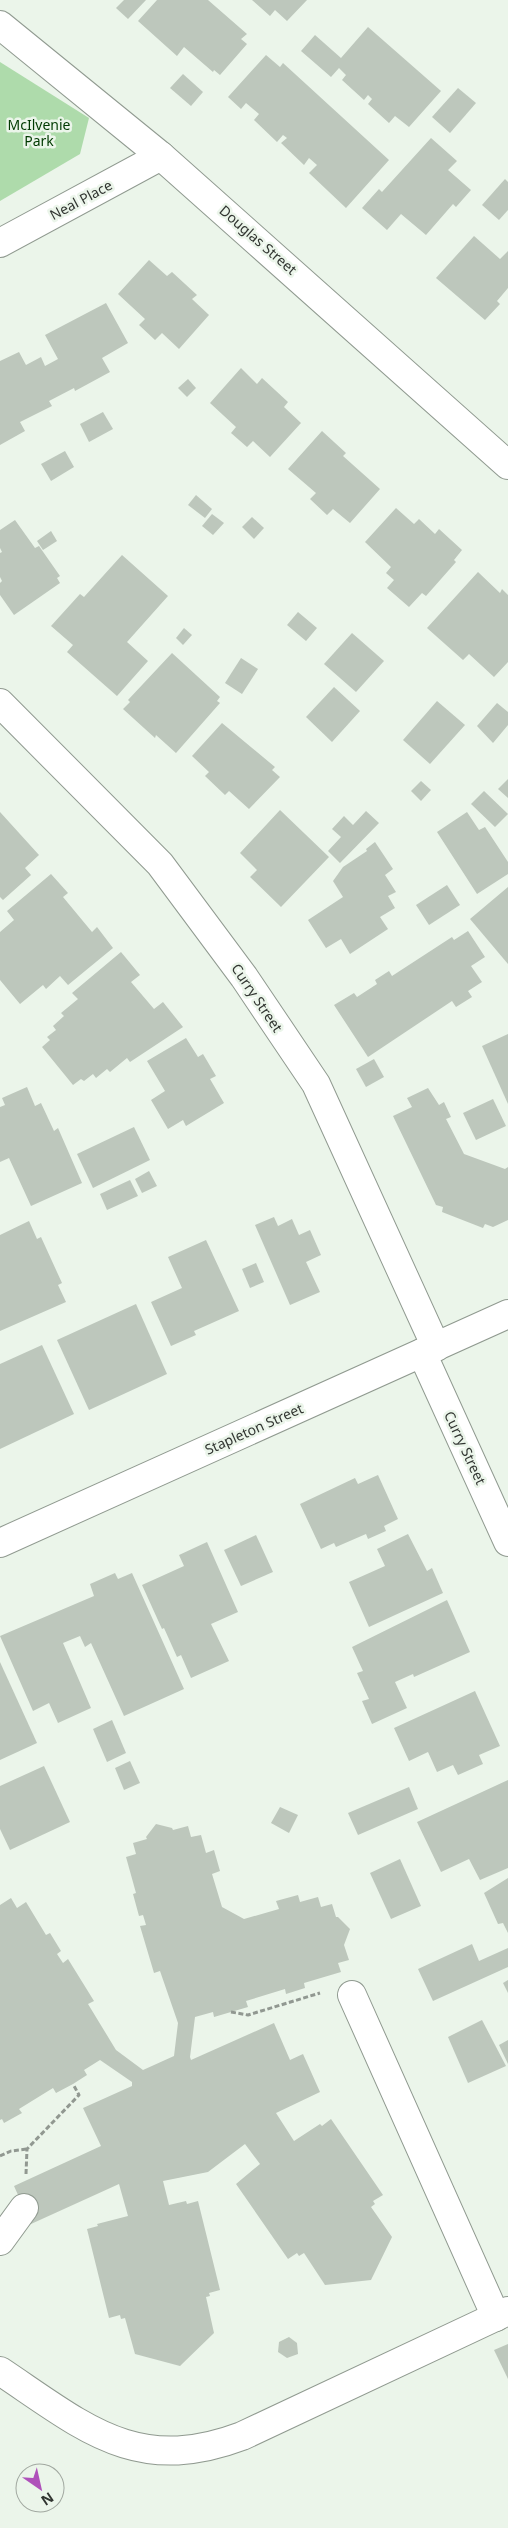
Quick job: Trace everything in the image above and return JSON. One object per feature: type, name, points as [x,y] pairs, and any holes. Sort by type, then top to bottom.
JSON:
[{"type":"street","name":"Douglas Street","points":[[0,25],[162,156],[508,465]]},
{"type":"street","name":"Neal Place","points":[[0,243],[162,156]]},
{"type":"street","name":"Curry Street","points":[[0,703],[160,864],[244,978],[316,1084],[508,1542]]},
{"type":"street","name":"Stapleton Street","points":[[0,1543],[508,1314]]},
{"type":"street","points":[[0,2371],[76,2421],[112,2440],[168,2452],[190,2451],[214,2447],[242,2436],[502,2314],[352,1995]]},
{"type":"street","points":[[0,2241],[24,2208]]},
{"type":"path","points":[[231,2012],[248,2015],[326,1991],[352,1995]]},
{"type":"path","points":[[0,2156],[11,2151],[27,2149],[79,2095],[72,2084]]},
{"type":"path","points":[[26,2177],[27,2149]]},
{"type":"green space","name":"McIlvenie Park","points":[[0,62],[89,118],[80,154],[0,201]]},
{"type":"building","points":[[124,0],[146,0],[128,19],[116,8]]},
{"type":"building","points":[[157,0],[208,0],[247,34],[241,39],[247,44],[220,75],[214,70],[213,72],[184,47],[177,56],[138,21]]},
{"type":"building","points":[[252,0],[307,0],[287,21],[275,10],[270,16]]},
{"type":"building","points":[[368,27],[441,91],[409,127],[395,116],[389,123],[368,104],[372,99],[368,95],[364,100],[342,80],[346,75],[339,68],[331,77],[301,51],[315,35],[341,58]]},
{"type":"building","points":[[266,55],[280,67],[283,63],[389,160],[346,208],[309,173],[317,165],[309,158],[304,165],[281,143],[287,138],[283,135],[277,142],[254,120],[259,114],[246,103],[241,109],[228,97]]},
{"type":"building","points":[[183,74],[203,92],[191,106],[170,88]]},
{"type":"building","points":[[458,88],[476,103],[450,133],[432,117]]},
{"type":"building","points":[[431,138],[457,161],[448,170],[471,190],[456,207],[453,204],[426,235],[401,214],[387,230],[362,208],[379,189],[382,192]]},
{"type":"building","points":[[505,179],[508,182],[508,210],[499,220],[482,205]]},
{"type":"building","points":[[474,236],[500,259],[508,251],[508,288],[497,301],[500,304],[485,320],[436,278]]},
{"type":"building","points":[[149,260],[167,276],[172,272],[197,295],[192,299],[209,315],[179,349],[162,333],[155,340],[139,325],[145,319],[118,294]]},
{"type":"building","points":[[106,303],[128,343],[102,358],[110,372],[75,391],[74,388],[49,401],[52,406],[20,422],[25,431],[0,445],[0,361],[19,352],[26,365],[41,357],[45,366],[58,359],[45,335]]},
{"type":"building","points":[[241,368],[257,384],[262,378],[288,402],[284,407],[301,423],[270,457],[253,441],[247,447],[231,433],[236,427],[210,403]]},
{"type":"building","points":[[188,379],[196,388],[187,397],[178,388]]},
{"type":"building","points":[[103,412],[113,429],[89,442],[80,424]]},
{"type":"building","points":[[322,431],[346,453],[343,456],[380,489],[350,523],[333,509],[327,515],[310,499],[316,493],[288,469]]},
{"type":"building","points":[[65,451],[74,467],[51,481],[41,464]]},
{"type":"building","points":[[196,495],[212,509],[205,518],[188,505]]},
{"type":"building","points":[[396,508],[414,524],[419,519],[435,534],[439,529],[462,550],[454,560],[456,562],[426,596],[422,593],[409,607],[387,588],[394,580],[386,573],[391,567],[365,542]]},
{"type":"building","points":[[212,514],[224,523],[213,535],[202,526]]},
{"type":"building","points":[[252,517],[264,528],[254,539],[242,527]]},
{"type":"building","points":[[15,520],[35,548],[39,546],[60,576],[57,578],[60,583],[14,615],[0,595],[0,583],[2,581],[0,577],[0,553],[2,552],[0,548],[0,530]]},
{"type":"building","points":[[51,531],[57,541],[43,550],[37,541]]},
{"type":"building","points":[[122,555],[168,596],[127,642],[148,661],[117,696],[67,652],[73,645],[51,626],[80,594],[84,597]]},
{"type":"building","points":[[478,572],[500,593],[502,589],[508,595],[508,662],[494,677],[469,654],[463,660],[427,628]]},
{"type":"building","points":[[298,612],[317,628],[306,641],[287,625]]},
{"type":"building","points":[[184,628],[192,635],[183,645],[176,638]]},
{"type":"building","points":[[352,633],[384,661],[356,692],[324,664]]},
{"type":"building","points":[[172,653],[220,697],[217,701],[220,703],[176,753],[156,735],[155,738],[123,709],[130,702],[128,700]]},
{"type":"building","points":[[241,658],[258,669],[242,694],[225,683]]},
{"type":"building","points":[[334,687],[360,711],[332,742],[306,717]]},
{"type":"building","points":[[437,701],[465,725],[430,764],[403,740]]},
{"type":"building","points":[[497,703],[508,712],[508,725],[493,743],[477,726]]},
{"type":"building","points":[[222,723],[275,767],[272,770],[280,777],[249,809],[229,791],[225,795],[205,776],[209,772],[192,756]]},
{"type":"building","points":[[508,779],[508,798],[498,789]]},
{"type":"building","points":[[421,781],[431,790],[421,801],[411,791]]},
{"type":"building","points":[[484,791],[508,814],[495,827],[471,804]]},
{"type":"building","points":[[280,810],[329,857],[281,907],[250,877],[257,870],[240,853]]},
{"type":"building","points":[[366,811],[379,823],[340,863],[328,851],[341,837],[332,829],[344,816],[353,825]]},
{"type":"building","points":[[0,812],[39,855],[25,868],[31,875],[3,900],[0,897]]},
{"type":"building","points":[[467,812],[479,830],[485,827],[508,862],[508,874],[477,894],[437,832]]},
{"type":"building","points":[[375,842],[393,869],[385,875],[396,892],[388,896],[395,908],[380,917],[388,929],[350,954],[341,939],[326,948],[308,920],[343,897],[333,881],[343,867],[367,851],[366,849]]},
{"type":"building","points":[[51,874],[68,893],[63,897],[92,932],[97,927],[113,948],[68,985],[60,976],[46,989],[43,985],[20,1004],[0,980],[0,932],[14,920],[7,911]]},
{"type":"building","points":[[447,885],[460,905],[429,925],[416,905]]},
{"type":"building","points":[[508,887],[508,964],[470,919]]},
{"type":"building","points":[[468,931],[485,957],[471,966],[482,982],[468,991],[472,997],[456,1007],[452,1001],[368,1057],[334,1005],[354,993],[357,997],[377,984],[375,980],[389,971],[392,976],[452,937],[454,940]]},
{"type":"building","points":[[121,952],[140,975],[131,982],[154,1009],[163,1002],[183,1027],[130,1062],[127,1058],[110,1072],[107,1069],[96,1078],[93,1074],[84,1081],[81,1079],[73,1085],[42,1047],[50,1040],[47,1037],[56,1030],[53,1026],[64,1016],[61,1013],[78,999],[72,993]]},
{"type":"building","points":[[508,1034],[508,1104],[482,1046]]},
{"type":"building","points":[[186,1038],[198,1057],[203,1054],[216,1076],[210,1079],[224,1103],[186,1126],[183,1120],[168,1129],[151,1100],[165,1091],[147,1061]]},
{"type":"building","points":[[374,1059],[384,1077],[366,1087],[356,1069]]},
{"type":"building","points":[[27,1087],[35,1106],[41,1103],[54,1131],[58,1128],[82,1183],[31,1206],[9,1158],[0,1162],[0,1107],[5,1105],[2,1098]]},
{"type":"building","points":[[428,1088],[439,1105],[444,1102],[451,1117],[446,1119],[464,1154],[505,1169],[508,1167],[508,1220],[493,1227],[485,1224],[483,1228],[442,1212],[443,1207],[436,1205],[393,1116],[412,1107],[407,1098]]},
{"type":"building","points":[[493,1099],[506,1126],[476,1140],[463,1113]]},
{"type":"building","points":[[134,1127],[150,1160],[93,1188],[77,1154]]},
{"type":"building","points":[[149,1171],[157,1186],[142,1193],[135,1179]]},
{"type":"building","points":[[130,1180],[138,1196],[107,1210],[100,1194]]},
{"type":"building","points":[[274,1217],[278,1226],[292,1219],[299,1235],[310,1230],[321,1255],[306,1262],[320,1292],[290,1305],[255,1225]]},
{"type":"building","points":[[29,1221],[37,1239],[41,1237],[62,1283],[58,1285],[66,1302],[0,1331],[0,1235]]},
{"type":"building","points":[[206,1240],[239,1311],[194,1331],[196,1335],[171,1346],[151,1302],[182,1288],[168,1257]]},
{"type":"building","points":[[256,1263],[264,1282],[250,1288],[242,1269]]},
{"type":"building","points":[[136,1304],[167,1374],[89,1410],[57,1340]]},
{"type":"building","points":[[42,1345],[74,1414],[0,1449],[0,1364]]},
{"type":"building","points":[[378,1475],[398,1519],[384,1526],[386,1531],[368,1539],[366,1534],[336,1547],[334,1543],[321,1549],[300,1504],[355,1478],[358,1484]]},
{"type":"building","points":[[408,1534],[427,1571],[432,1568],[443,1593],[369,1627],[349,1582],[385,1566],[377,1549]]},
{"type":"building","points":[[256,1535],[273,1572],[241,1586],[224,1550]]},
{"type":"building","points":[[207,1542],[238,1612],[211,1624],[229,1661],[191,1678],[181,1655],[177,1657],[164,1628],[162,1629],[142,1585],[184,1566],[179,1555]]},
{"type":"building","points":[[115,1573],[118,1579],[132,1573],[184,1689],[124,1716],[91,1643],[85,1647],[80,1636],[63,1643],[91,1708],[58,1723],[49,1703],[33,1711],[0,1636],[94,1596],[90,1584]]},
{"type":"building","points":[[447,1600],[470,1652],[414,1677],[413,1674],[395,1682],[407,1708],[372,1724],[362,1701],[369,1699],[357,1673],[363,1671],[352,1647]]},
{"type":"building","points":[[0,1662],[37,1743],[0,1760]]},
{"type":"building","points":[[475,1691],[500,1746],[479,1755],[483,1764],[458,1775],[453,1765],[437,1772],[428,1752],[409,1761],[394,1728]]},
{"type":"building","points":[[112,1720],[126,1753],[107,1762],[93,1729]]},
{"type":"building","points":[[130,1761],[140,1783],[124,1790],[115,1768]]},
{"type":"building","points":[[44,1766],[70,1822],[10,1850],[0,1829],[0,1786]]},
{"type":"building","points":[[508,1780],[508,1868],[480,1880],[469,1859],[441,1872],[417,1822]]},
{"type":"building","points":[[409,1787],[418,1809],[358,1835],[348,1813]]},
{"type":"building","points":[[280,1807],[298,1815],[289,1833],[271,1823]]},
{"type":"building","points":[[156,1824],[172,1828],[173,1830],[188,1826],[191,1837],[201,1835],[206,1853],[214,1850],[220,1871],[212,1874],[222,1907],[244,1919],[279,1909],[276,1901],[298,1895],[300,1902],[318,1897],[321,1907],[332,1904],[336,1917],[350,1929],[344,1945],[349,1960],[338,1963],[341,1972],[304,1983],[305,1988],[286,1994],[285,1989],[246,2001],[248,2007],[214,2017],[213,2012],[195,2017],[190,2057],[191,2060],[274,2023],[290,2060],[303,2054],[320,2092],[276,2113],[294,2141],[331,2119],[383,2195],[373,2201],[375,2204],[371,2207],[392,2237],[371,2280],[325,2285],[304,2253],[299,2256],[297,2253],[288,2259],[236,2184],[260,2164],[245,2144],[208,2172],[163,2181],[169,2205],[186,2201],[187,2204],[198,2201],[220,2290],[209,2293],[210,2296],[206,2297],[214,2333],[180,2366],[135,2354],[125,2318],[121,2319],[120,2315],[109,2318],[87,2229],[98,2226],[97,2224],[128,2216],[119,2184],[31,2224],[14,2186],[101,2146],[83,2108],[132,2086],[132,2082],[100,2060],[84,2070],[87,2075],[73,2084],[56,2093],[53,2088],[19,2109],[22,2113],[4,2123],[2,2119],[0,2120],[0,1905],[11,1898],[17,1908],[26,1902],[46,1935],[50,1933],[61,1951],[57,1954],[63,1963],[68,1959],[94,2001],[88,2004],[116,2050],[143,2070],[174,2056],[178,2023],[160,1971],[154,1973],[140,1926],[146,1925],[143,1915],[139,1916],[133,1894],[136,1893],[126,1857],[136,1854],[133,1843],[147,1839],[146,1837]]},
{"type":"building","points":[[400,1859],[421,1906],[391,1919],[370,1873]]},
{"type":"building","points":[[508,1878],[508,1933],[503,1923],[498,1924],[484,1893]]},
{"type":"building","points":[[472,1944],[479,1961],[508,1948],[508,1967],[433,2001],[418,1969]]},
{"type":"building","points":[[508,1980],[508,1993],[503,1983]]},
{"type":"building","points":[[482,2020],[506,2066],[468,2083],[448,2037]]},
{"type":"building","points":[[508,2040],[508,2064],[499,2045]]},
{"type":"building","points":[[289,2337],[297,2343],[298,2354],[287,2358],[278,2352],[279,2342]]},
{"type":"building","points":[[508,2344],[508,2379],[494,2350]]}]
